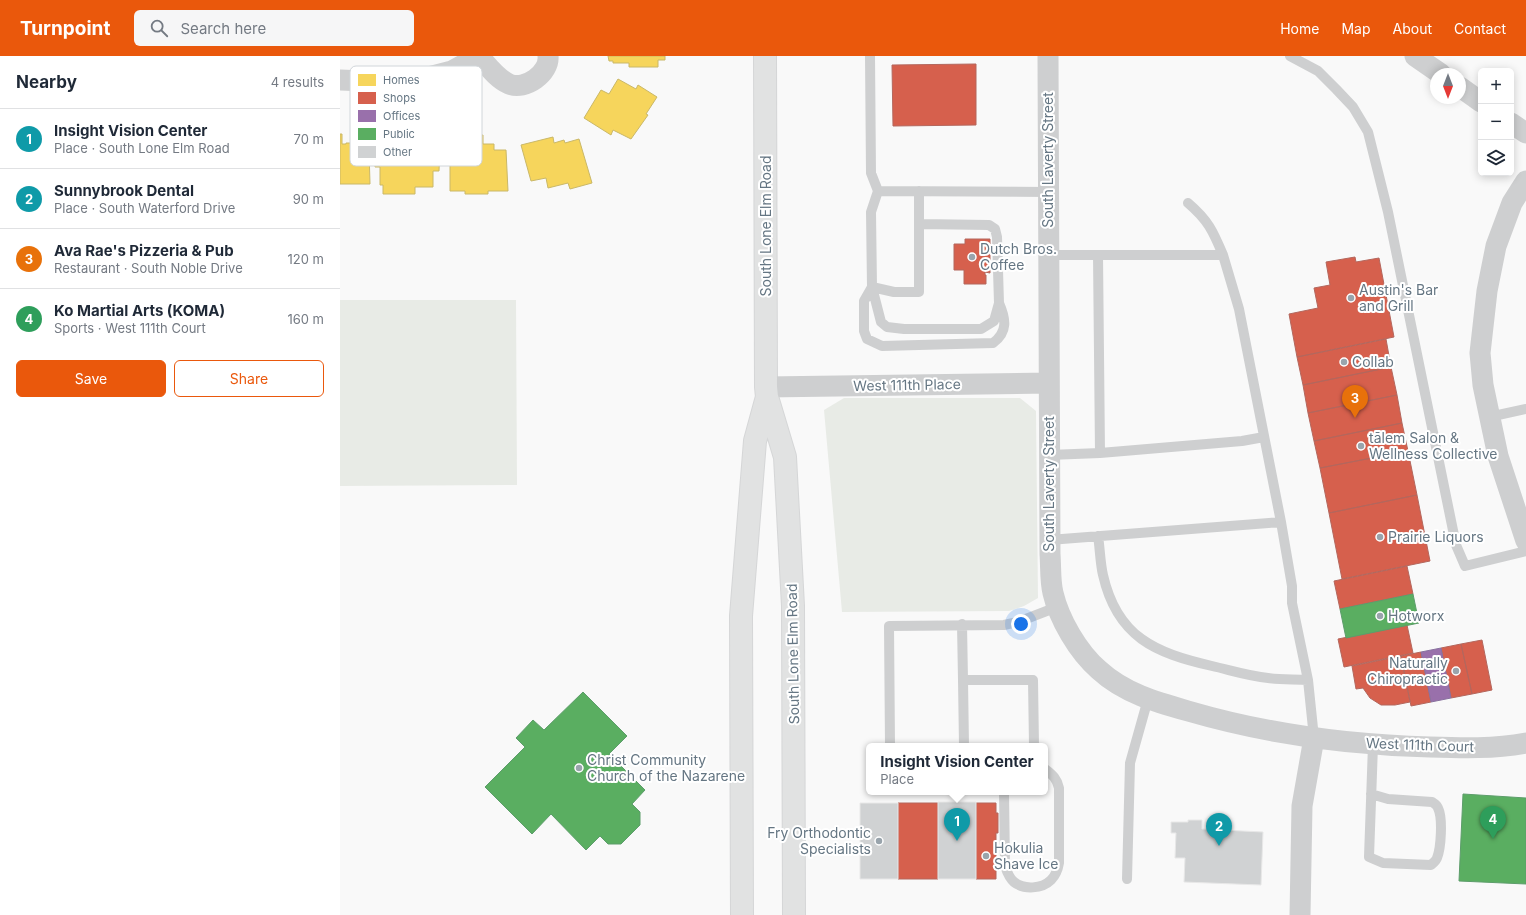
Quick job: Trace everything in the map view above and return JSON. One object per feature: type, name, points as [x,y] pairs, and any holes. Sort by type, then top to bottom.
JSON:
[{"type":"street","points":[[462,66],[479,56],[498,77],[510,85],[526,84],[541,75],[549,64],[548,56]]},
{"type":"street","name":"South Lone Elm Road","points":[[742,915],[741,616],[755,441],[767,392],[765,56]]},
{"type":"street","name":"South Laverty Street","points":[[1048,56],[1049,540],[1053,592],[1057,607],[1081,651],[1113,682],[1148,699],[1224,721],[1314,738]]},
{"type":"street","points":[[1415,56],[1432,68]]},
{"type":"street","points":[[340,80],[350,80]]},
{"type":"street","points":[[1466,91],[1478,100]]},
{"type":"street","points":[[1514,125],[1526,133]]},
{"type":"street","points":[[1526,181],[1512,203],[1496,246],[1487,291],[1480,353],[1483,385],[1498,456],[1526,541]]},
{"type":"street","name":"West 111th Place","points":[[767,392],[1049,383]]},
{"type":"street","name":"South Lone Elm Road","points":[[767,392],[785,457],[793,606],[794,915]]},
{"type":"street","points":[[1300,915],[1302,806],[1314,738]]},
{"type":"street","name":"West 111th Court","points":[[1314,738],[1373,745],[1441,748],[1495,748],[1526,743]]},
{"type":"lane","points":[[870,56],[871,173],[878,192],[871,212],[872,288],[881,322],[887,327],[904,329],[981,329],[994,321],[999,303],[997,237],[995,229],[989,225],[919,224]]},
{"type":"lane","points":[[1290,56],[1318,72],[1336,89],[1353,108],[1368,132],[1388,212],[1456,545],[1465,566],[1526,551]]},
{"type":"lane","points":[[878,192],[1049,192]]},
{"type":"lane","points":[[872,288],[894,292],[919,292],[919,192]]},
{"type":"lane","points":[[1188,203],[1208,222],[1215,234],[1239,309],[1281,522],[1292,586],[1292,603],[1308,680],[1314,738]]},
{"type":"lane","points":[[1048,256],[1223,256]]},
{"type":"lane","points":[[1098,256],[1100,453]]},
{"type":"lane","points":[[872,288],[864,301],[864,331],[867,339],[882,346],[993,343],[1000,338],[1005,327],[1004,314],[999,303]]},
{"type":"lane","points":[[1489,417],[1526,409]]},
{"type":"lane","points":[[1049,455],[1100,453],[1242,441],[1264,437]]},
{"type":"lane","points":[[1049,540],[1281,522]]},
{"type":"lane","points":[[1098,536],[1103,574],[1113,604],[1119,616],[1131,630],[1147,644],[1183,660],[1268,678],[1308,680]]},
{"type":"lane","points":[[890,743],[889,626],[962,624],[1004,625],[1018,622],[1057,607]]},
{"type":"lane","points":[[962,624],[964,743]]},
{"type":"lane","points":[[963,680],[1033,680],[1034,743]]},
{"type":"lane","points":[[1127,879],[1130,763],[1148,699]]},
{"type":"lane","points":[[1371,794],[1388,799],[1432,802],[1436,804],[1439,810],[1441,824],[1440,848],[1436,859],[1431,865],[1383,863],[1369,857],[1371,794],[1373,745]]},
{"type":"lane","points":[[1004,795],[1005,866],[1008,874],[1014,882],[1021,886],[1029,888],[1045,885],[1056,873],[1060,863],[1060,788],[1057,781],[1048,771]]},
{"type":"shaded area","points":[[340,300],[516,300],[517,485],[340,486]]},
{"type":"shaded area","points":[[844,398],[1020,398],[1036,411],[1038,598],[1024,606],[1009,611],[842,612],[824,410]]},
{"type":"building: Homes","points":[[608,56],[665,56],[665,60],[658,60],[658,67],[629,67],[629,63],[613,63],[613,61],[609,61]]},
{"type":"building: Homes","points":[[618,79],[636,89],[638,85],[657,97],[646,114],[648,115],[631,139],[613,130],[611,135],[584,118],[601,90],[609,94]]},
{"type":"building: Homes","points":[[340,134],[342,134],[342,144],[350,143],[350,166],[369,166],[370,184],[340,184]]},
{"type":"building: Homes","points":[[482,135],[483,144],[494,144],[494,150],[506,150],[508,191],[488,191],[488,194],[465,194],[465,191],[450,191],[450,166],[482,166]]},
{"type":"building: Homes","points":[[553,137],[554,143],[564,140],[565,143],[579,139],[592,183],[570,189],[568,183],[548,188],[546,178],[531,181],[521,145]]},
{"type":"building: Homes","points":[[439,166],[439,171],[433,171],[433,187],[415,187],[415,194],[383,194],[383,185],[380,185],[380,167],[375,167]]},
{"type":"building: Shops","points":[[976,64],[976,125],[893,126],[892,65]]},
{"type":"building: Shops","name":"Dutch Bros. Coffee","points":[[965,239],[990,239],[990,273],[985,272],[986,284],[964,284],[964,270],[954,270],[954,244],[965,244]]},
{"type":"building: Shops","name":"Austin's Bar and Grill","points":[[1355,257],[1356,262],[1379,258],[1394,337],[1297,357],[1289,314],[1318,308],[1314,288],[1330,285],[1326,262]]},
{"type":"building: Shops","name":"Collab","points":[[1386,339],[1391,367],[1303,385],[1297,357]]},
{"type":"building: Shops","points":[[1391,367],[1397,395],[1308,413],[1303,385]]},
{"type":"building: Shops","points":[[1397,395],[1402,423],[1314,441],[1308,413]]},
{"type":"building: Shops","name":"tālem Salon & Wellness Collective","points":[[1402,423],[1408,451],[1320,468],[1314,441]]},
{"type":"building: Shops","points":[[1408,451],[1417,495],[1329,513],[1320,468]]},
{"type":"building: Shops","name":"Prairie Liquors","points":[[1417,495],[1430,561],[1342,579],[1329,513]]},
{"type":"building: Shops","points":[[1407,566],[1413,594],[1340,609],[1334,581]]},
{"type":"building: Shops","points":[[1407,625],[1413,653],[1344,667],[1338,639]]},
{"type":"building: Shops","points":[[1482,640],[1492,690],[1472,694],[1461,644]]},
{"type":"building: Shops","name":"Naturally Chiropractic","points":[[1461,644],[1472,694],[1451,698],[1441,648]]},
{"type":"building: Shops","points":[[1421,652],[1431,702],[1411,706],[1401,656]]},
{"type":"building: Shops","points":[[1401,656],[1410,702],[1395,705],[1381,705],[1370,698],[1363,688],[1356,689],[1352,666]]},
{"type":"building: Shops","points":[[898,803],[938,803],[938,879],[898,879]]},
{"type":"building: Shops","name":"Hokulia Shave Ice","points":[[976,803],[996,803],[996,813],[998,813],[998,833],[996,833],[996,879],[976,879]]},
{"type":"building: Offices","points":[[1441,648],[1451,698],[1431,702],[1421,652]]},
{"type":"building: Public","name":"Hotworx","points":[[1413,594],[1419,623],[1346,638],[1340,609]]},
{"type":"building: Public","name":"Christ Community Church of the Nazarene","points":[[583,692],[627,736],[609,754],[645,790],[632,804],[640,812],[640,825],[621,844],[608,844],[600,836],[586,850],[551,814],[532,834],[485,787],[525,747],[516,738],[533,720],[544,730]]},
{"type":"building: Public","points":[[1463,794],[1526,798],[1526,884],[1459,881]]},
{"type":"building: Other","points":[[938,802],[976,802],[976,879],[938,879]]},
{"type":"building: Other","name":"Fry Orthodontic Specialists","points":[[860,803],[898,803],[898,879],[860,879]]},
{"type":"building: Other","points":[[1188,820],[1202,820],[1202,829],[1263,832],[1261,885],[1184,882],[1185,858],[1175,858],[1176,833],[1171,833],[1171,822],[1188,822]]},
{"type":"place","name":"Dutch Bros. Coffee","points":[[972,257]]},
{"type":"place","name":"Austin's Bar and Grill","points":[[1351,298]]},
{"type":"place","name":"Collab","points":[[1344,362]]},
{"type":"place","name":"Ava Rae's Pizzeria & Pub","points":[[1355,418]]},
{"type":"place","name":"tālem Salon & Wellness Collective","points":[[1361,446]]},
{"type":"place","name":"Prairie Liquors","points":[[1380,537]]},
{"type":"place","name":"Hotworx","points":[[1380,616]]},
{"type":"place","name":"Naturally Chiropractic","points":[[1456,671]]},
{"type":"place","name":"Christ Community Church of the Nazarene","points":[[579,768]]},
{"type":"place","name":"Ko Martial Arts (KOMA)","points":[[1493,839]]},
{"type":"place","name":"Fry Orthodontic Specialists","points":[[879,841]]},
{"type":"place","name":"Insight Vision Center","points":[[957,841]]},
{"type":"place","name":"Sunnybrook Dental","points":[[1219,846]]},
{"type":"place","name":"Hokulia Shave Ice","points":[[986,856]]}]
